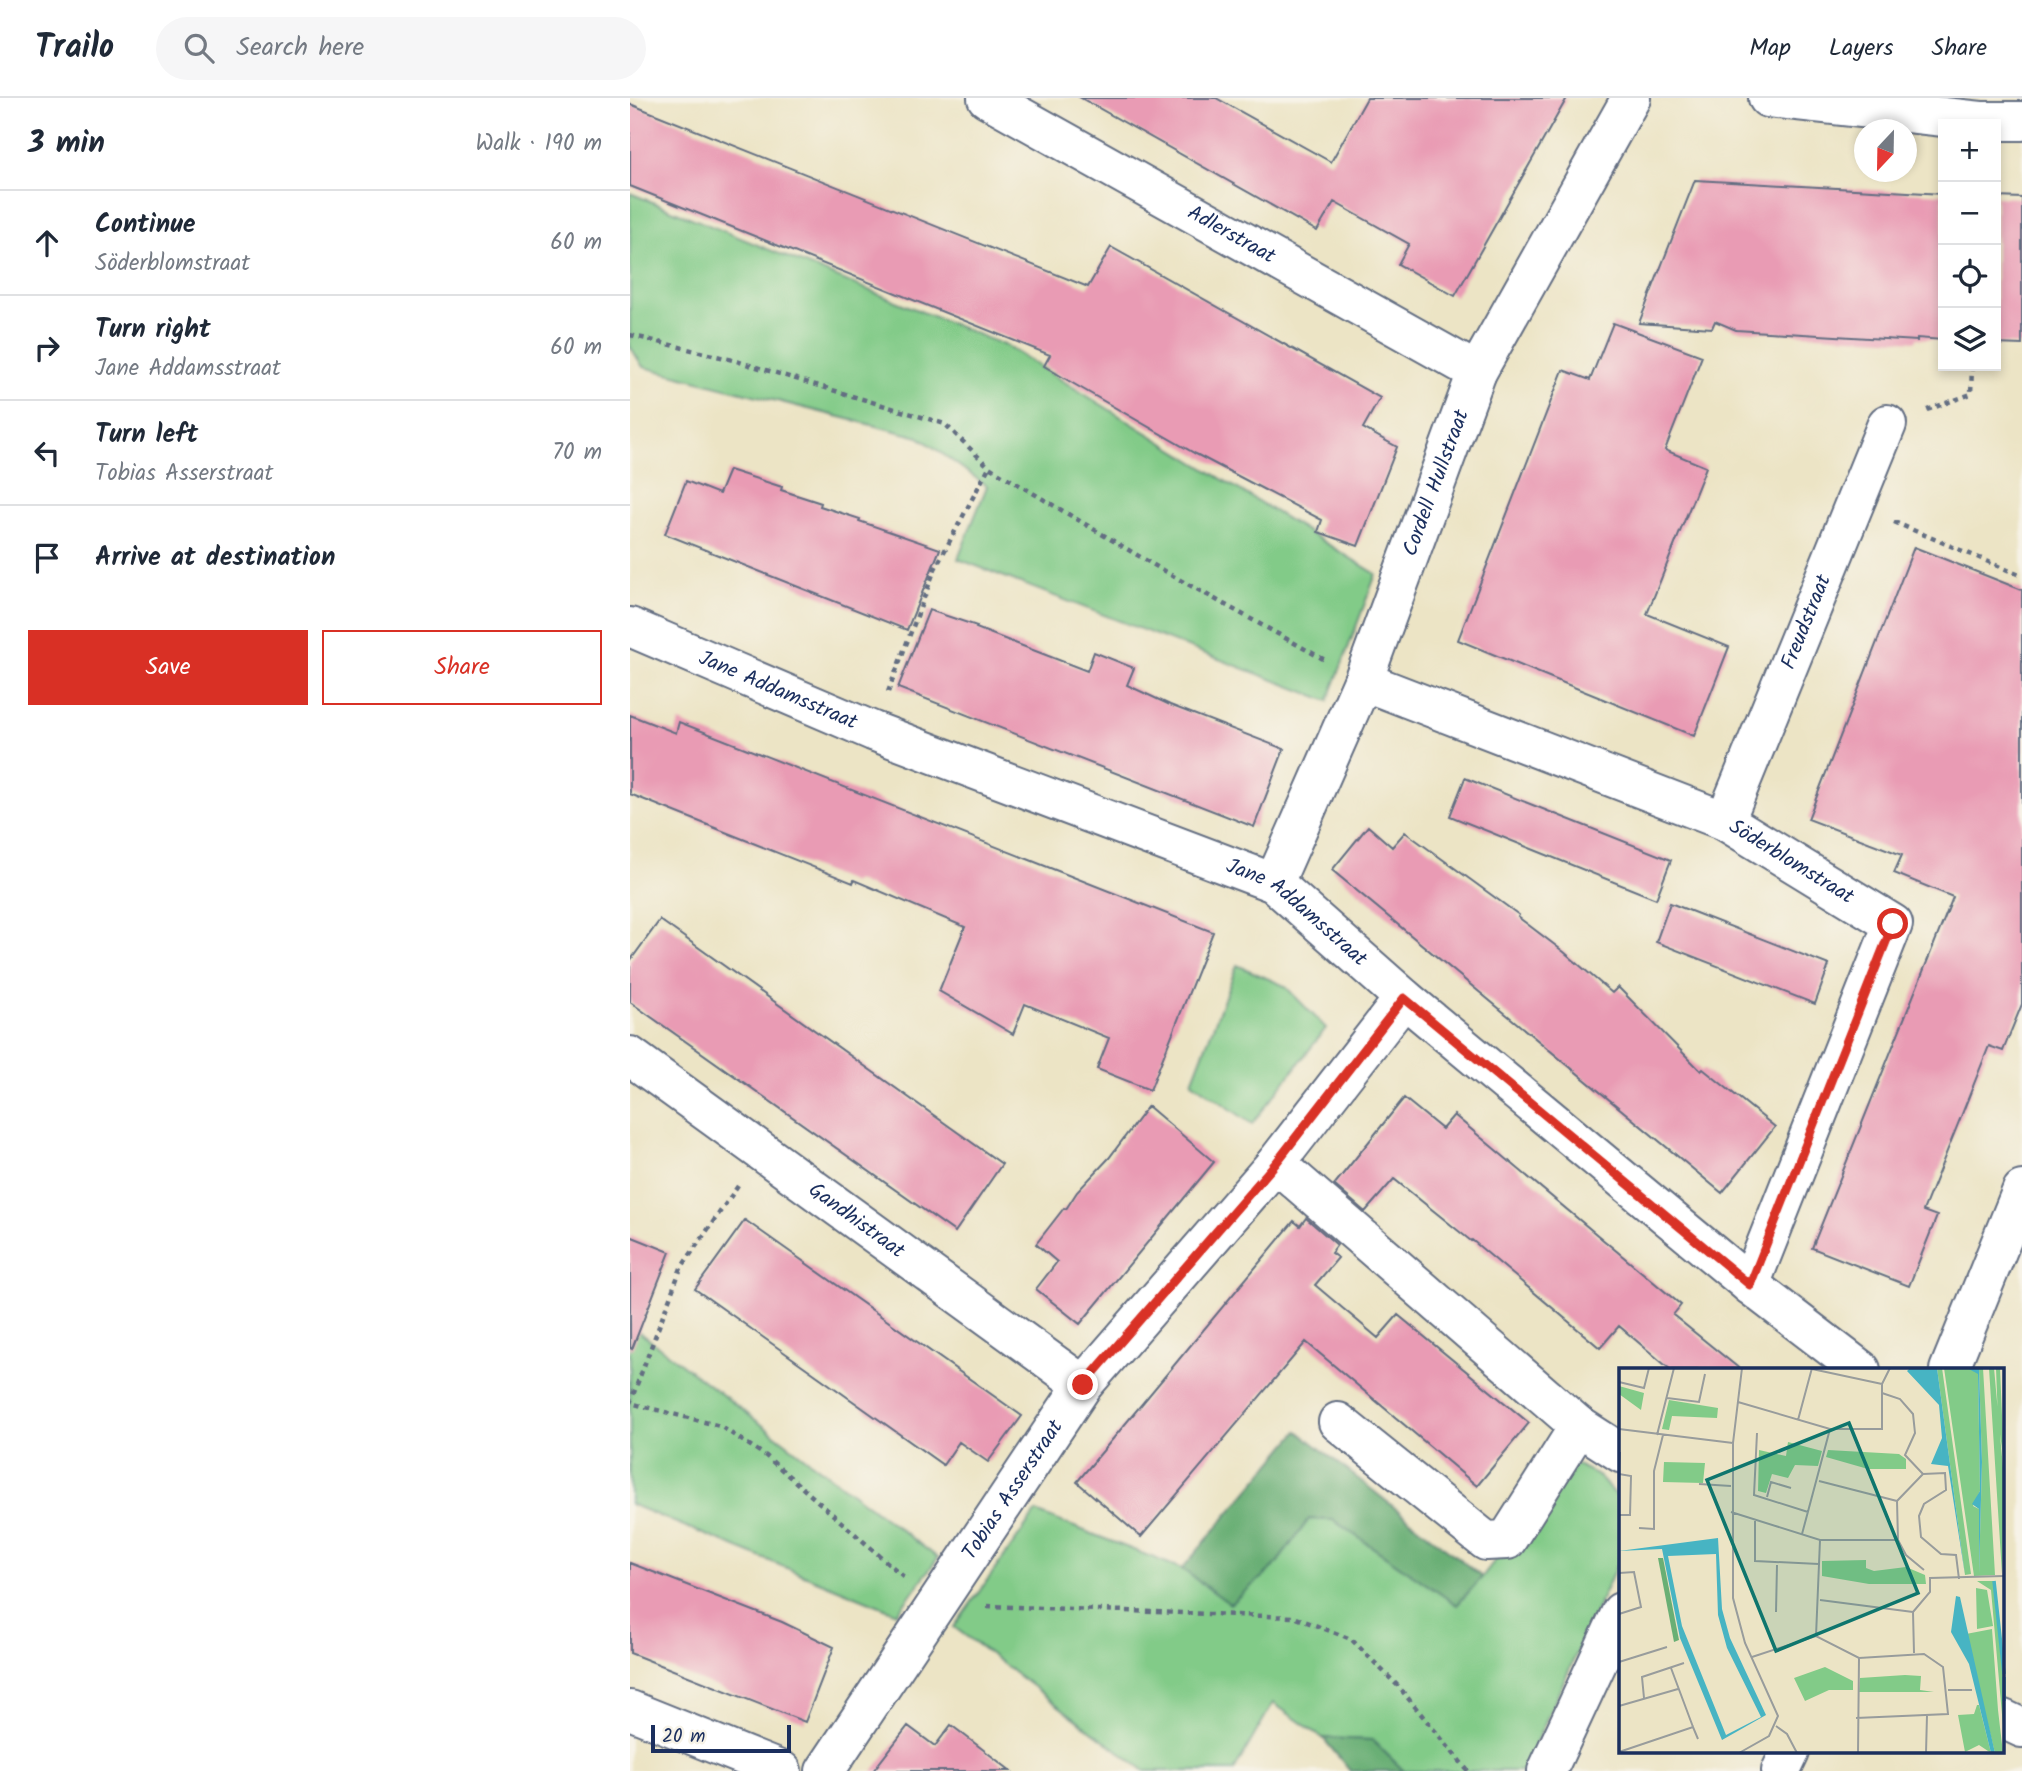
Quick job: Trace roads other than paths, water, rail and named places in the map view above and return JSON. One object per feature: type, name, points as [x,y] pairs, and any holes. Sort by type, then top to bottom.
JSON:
[{"type":"street","name":"Adlerstraat","points":[[987,98],[1477,372]]},
{"type":"street","name":"Cordell Hullstraat","points":[[1274,883],[1363,681],[1477,372],[1631,98]]},
{"type":"street","points":[[1768,98],[1981,121],[2022,121]]},
{"type":"street","name":"Freudstraat","points":[[1725,821],[1887,424]]},
{"type":"street","name":"Jane Addamsstraat","points":[[630,627],[873,731],[1274,883],[1404,998],[1750,1285],[1858,1368]]},
{"type":"street","name":"Söderblomstraat","points":[[1363,681],[1725,821],[1893,924],[1750,1285]]},
{"type":"street","name":"Tobias Asserstraat","points":[[825,1771],[1083,1385],[1276,1163],[1404,998]]},
{"type":"street","name":"Gandhistraat","points":[[630,1056],[1083,1385]]},
{"type":"street","points":[[1276,1163],[1579,1426],[1619,1452]]},
{"type":"street","points":[[1951,1368],[2022,1190]]},
{"type":"street","points":[[1338,1422],[1486,1541],[1507,1540],[1579,1426]]},
{"type":"street","points":[[1547,1771],[1619,1616]]},
{"type":"street","points":[[630,1710],[782,1771]]},
{"type":"street","points":[[2004,1719],[2022,1728]]},
{"type":"street","points":[[1781,1771],[1789,1754]]}]
